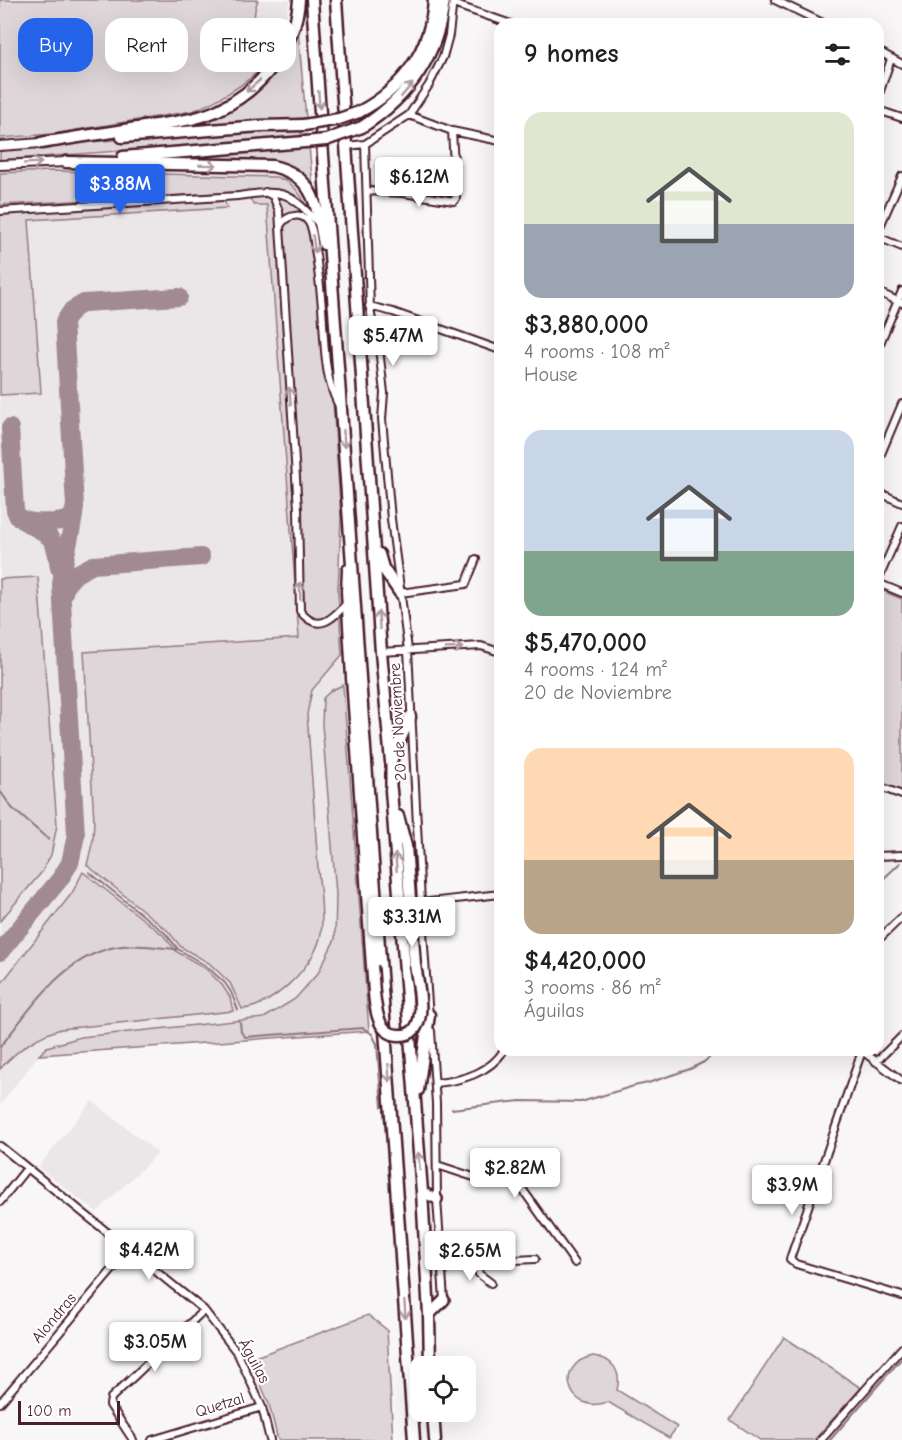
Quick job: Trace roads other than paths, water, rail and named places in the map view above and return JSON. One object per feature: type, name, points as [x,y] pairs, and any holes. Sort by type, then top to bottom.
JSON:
[{"type":"highway","points":[[41,143],[187,120],[217,111],[235,101],[269,71],[287,43],[294,26],[299,0]]},
{"type":"highway","points":[[312,0],[414,1440]]},
{"type":"highway","points":[[338,0],[381,652],[391,762]]},
{"type":"highway","points":[[41,143],[260,126],[304,125],[339,119],[359,112],[386,94],[409,72],[431,28],[434,0]]},
{"type":"highway","points":[[66,162],[326,140],[362,127],[399,99],[419,75],[450,1]]},
{"type":"highway","points":[[66,162],[272,166],[294,173],[310,192],[320,225],[333,297]]},
{"type":"highway","points":[[350,519],[347,603],[372,966],[381,1024],[387,1032],[400,1036],[412,1032],[420,1020],[421,1011],[406,846],[391,790]]},
{"type":"highway","points":[[373,532],[383,568],[400,593]]},
{"type":"highway","points":[[391,762],[410,717]]},
{"type":"highway","points":[[391,790],[414,1112],[422,1192],[430,1356]]},
{"type":"highway","points":[[414,1112],[429,1015]]},
{"type":"highway","points":[[434,1422],[435,1440]]},
{"type":"main road","points":[[391,762],[391,790]]},
{"type":"main road","points":[[422,1192],[437,1199]]},
{"type":"main road","points":[[425,1241],[441,1258]]},
{"type":"main road","points":[[429,1316],[444,1300]]},
{"type":"street","points":[[775,0],[812,18]]},
{"type":"street","points":[[347,146],[365,144],[409,115],[429,85],[443,57],[448,41],[450,1],[495,18]]},
{"type":"street","points":[[884,55],[902,64]]},
{"type":"street","points":[[884,79],[891,59]]},
{"type":"street","points":[[884,112],[902,118]]},
{"type":"street","points":[[409,115],[452,131],[494,140]]},
{"type":"street","points":[[367,191],[403,193],[454,201],[456,198],[452,131]]},
{"type":"street","points":[[0,146],[41,143]]},
{"type":"street","name":"20 de Noviembre","points":[[365,144],[369,306],[377,330],[384,393],[382,419],[408,650],[421,903],[435,1083],[437,1199],[444,1300]]},
{"type":"street","points":[[0,165],[66,162]]},
{"type":"street","points":[[884,217],[902,176]]},
{"type":"street","points":[[266,192],[273,196],[276,202],[280,226],[297,497],[300,611],[308,620],[319,623],[331,619],[347,603]]},
{"type":"street","points":[[0,211],[238,196],[266,192],[287,194],[301,203],[320,225]]},
{"type":"street","points":[[280,226],[291,215],[297,215],[306,220],[312,229],[329,380],[333,394],[342,410]]},
{"type":"street","points":[[884,240],[902,247]]},
{"type":"street","points":[[884,335],[900,302],[902,291]]},
{"type":"street","points":[[884,295],[900,302]]},
{"type":"street","points":[[369,306],[393,312],[494,348]]},
{"type":"street","points":[[884,447],[902,404]]},
{"type":"street","points":[[884,495],[902,503]]},
{"type":"street","points":[[884,568],[902,526]]},
{"type":"street","points":[[400,593],[466,584],[476,559]]},
{"type":"street","points":[[884,585],[902,593]]},
{"type":"street","points":[[381,652],[481,646],[494,650]]},
{"type":"street","points":[[884,788],[902,795]]},
{"type":"street","points":[[884,856],[902,855]]},
{"type":"street","points":[[421,903],[494,895]]},
{"type":"street","points":[[884,934],[902,917]]},
{"type":"street","points":[[884,1054],[902,1036]]},
{"type":"street","points":[[435,1083],[453,1082],[480,1072],[501,1056]]},
{"type":"street","points":[[860,1056],[790,1259],[796,1264],[902,1296]]},
{"type":"street","points":[[869,1056],[902,1081]]},
{"type":"street","points":[[876,1062],[882,1056]]},
{"type":"street","name":"Águilas","points":[[0,1146],[204,1310],[238,1354],[262,1407],[270,1440]]},
{"type":"street","points":[[437,1165],[489,1182],[513,1181],[518,1183],[575,1263]]},
{"type":"street","points":[[0,1202],[27,1168]]},
{"type":"street","name":"Alondras","points":[[0,1403],[129,1250]]},
{"type":"street","points":[[441,1258],[476,1262],[535,1259]]},
{"type":"street","points":[[476,1262],[479,1274],[491,1283]]},
{"type":"street","points":[[133,1440],[110,1405],[111,1398],[204,1310]]},
{"type":"street","points":[[821,1440],[902,1348]]},
{"type":"street","name":"Quetzal","points":[[152,1440],[262,1407]]},
{"type":"waterway","points":[[0,791],[12,808],[49,840]]},
{"type":"waterway","points":[[884,878],[900,863]]},
{"type":"waterway","points":[[89,872],[165,933],[178,949],[206,966],[225,983],[238,1010]]},
{"type":"waterway","points":[[0,1047],[52,984],[84,959],[122,946],[178,949]]},
{"type":"waterway","points":[[240,1022],[241,1032],[245,1037],[363,1028],[372,1034],[377,1044],[382,1107]]},
{"type":"waterway","points":[[452,1109],[520,1101],[581,1102],[690,1069],[711,1056]]},
{"type":"waterway","points":[[830,1440],[902,1358]]}]
